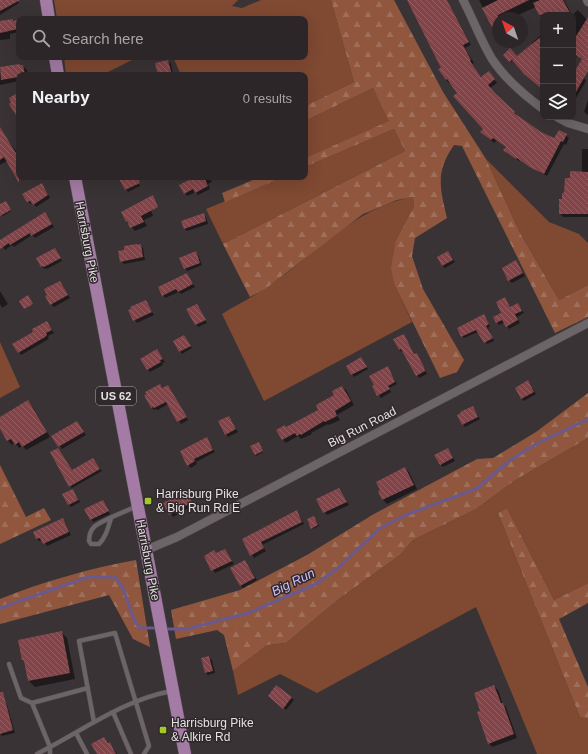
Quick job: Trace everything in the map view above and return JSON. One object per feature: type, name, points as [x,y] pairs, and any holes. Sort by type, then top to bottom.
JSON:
[{"type":"main road","points":[[46,0],[48,16]]},
{"type":"main road","points":[[56,60],[58,72]]},
{"type":"main road","name":"Harrisburg Pike","points":[[76,180],[185,754]]},
{"type":"street","points":[[463,0],[492,59],[506,78],[527,98],[540,107]]},
{"type":"street","points":[[562,120],[588,129]]},
{"type":"street","name":"Big Run Road","points":[[146,550],[184,533],[588,323]]},
{"type":"lane","points":[[111,518],[102,541],[99,544],[91,544],[89,542],[89,536],[96,526],[111,518],[137,506]]},
{"type":"lane","points":[[94,722],[79,641],[115,633],[149,746],[144,754]]},
{"type":"lane","points":[[9,664],[21,698],[32,703],[88,688]]},
{"type":"lane","points":[[37,754],[76,734],[113,712],[156,694],[173,691]]},
{"type":"lane","points":[[32,703],[50,747],[50,754]]},
{"type":"lane","points":[[113,712],[131,754]]},
{"type":"lane","points":[[76,734],[87,754]]},
{"type":"shaded area","points":[[54,0],[238,0],[232,6],[242,8],[261,0],[331,0],[354,82],[308,105],[308,72],[180,72],[174,60],[308,60],[308,16],[57,16]]},
{"type":"shaded area","points":[[64,60],[132,60],[108,72],[66,72]]},
{"type":"shaded area","points":[[373,88],[390,121],[308,157],[308,120]]},
{"type":"shaded area","points":[[394,129],[405,151],[223,244],[206,209],[276,180],[308,180],[308,166]]},
{"type":"shaded area","points":[[486,159],[549,222],[579,234],[588,243],[588,285],[559,300],[520,233]]},
{"type":"shaded area","points":[[413,197],[414,206],[396,240],[395,286],[412,322],[264,401],[222,314],[264,289],[353,222],[372,211]]},
{"type":"shaded area","points":[[0,342],[20,387],[0,398]]},
{"type":"shaded area","points":[[588,438],[588,583],[554,600],[507,508],[498,513],[580,717],[588,719],[588,754],[537,754],[476,607],[317,693],[280,674],[238,695],[233,671],[267,645],[286,643],[340,598],[400,555],[413,540],[476,509],[514,481]]},
{"type":"green space","points":[[331,0],[394,0],[443,92],[486,159],[520,233],[559,300],[588,285],[588,317],[555,333],[462,146],[454,145],[444,164],[441,180],[442,198],[447,218],[415,238],[412,256],[423,289],[464,360],[457,372],[440,378],[395,286],[391,268],[396,240],[414,206],[413,197],[397,200],[363,214],[265,289],[250,297],[223,244],[405,151],[394,129],[308,166],[308,157],[389,121],[373,88],[308,120],[308,105],[354,82]]},
{"type":"green space","points":[[253,180],[276,180],[225,202],[222,193]]},
{"type":"green space","points":[[588,393],[588,438],[514,481],[476,509],[413,540],[400,555],[340,598],[286,643],[267,645],[233,671],[224,635],[217,630],[176,639],[171,610],[240,590],[307,555],[374,514],[477,459],[493,458],[536,432]]},
{"type":"green space","points":[[0,465],[26,517],[44,508],[51,520],[0,544]]},
{"type":"green space","points":[[507,508],[554,600],[588,583],[588,603],[559,619],[588,687],[588,719],[580,717],[498,513]]},
{"type":"green space","points":[[136,560],[150,647],[133,639],[109,595],[0,624],[0,599],[67,576]]},
{"type":"building","points":[[0,0],[20,0],[0,11]]},
{"type":"building","points":[[407,0],[447,0],[469,42],[463,45],[471,60],[470,61],[481,77],[489,71],[495,79],[488,85],[494,92],[515,112],[514,113],[541,132],[554,138],[559,130],[567,134],[563,142],[561,141],[544,174],[531,168],[517,158],[516,159],[503,150],[506,147],[493,138],[491,140],[480,132],[483,129],[453,96],[457,93],[438,69],[441,68]]},
{"type":"building","points":[[498,0],[529,0],[504,12],[492,12],[492,27],[482,8]]},
{"type":"building","points":[[540,0],[563,0],[569,12],[540,12],[539,15],[533,3]]},
{"type":"building","points":[[588,17],[588,71],[576,92],[576,69],[582,59],[576,55],[576,36]]},
{"type":"building","points":[[13,19],[13,21],[16,20],[16,29],[0,33],[0,21]]},
{"type":"building","points":[[540,37],[540,87],[524,74],[512,60]]},
{"type":"building","points":[[510,48],[517,56],[509,62],[503,55]]},
{"type":"building","points":[[168,60],[171,72],[157,72],[155,63]]},
{"type":"building","points":[[20,64],[23,65],[25,72],[16,72],[16,78],[1,80],[0,67]]},
{"type":"building","points":[[16,94],[16,115],[9,104],[11,102],[9,98]]},
{"type":"building","points":[[0,127],[16,153],[16,178],[4,157],[0,160]]},
{"type":"building","points":[[570,171],[588,172],[588,214],[559,214],[559,199],[562,199],[565,178],[570,178]]},
{"type":"building","points":[[120,180],[138,180],[140,183],[125,190]]},
{"type":"building","points":[[189,180],[205,180],[208,186],[195,193],[193,189],[184,194],[179,185]]},
{"type":"building","points":[[42,183],[48,195],[33,205],[30,201],[27,202],[22,194]]},
{"type":"building","points":[[153,195],[158,207],[141,216],[144,222],[130,228],[121,212]]},
{"type":"building","points":[[6,201],[11,210],[0,216],[0,204]]},
{"type":"building","points":[[45,212],[52,224],[31,236],[30,233],[0,249],[0,240]]},
{"type":"building","points":[[204,213],[206,221],[184,229],[181,221]]},
{"type":"building","points":[[141,244],[143,257],[120,262],[118,251],[124,250],[124,246]]},
{"type":"building","points":[[55,248],[61,258],[44,267],[41,267],[36,258]]},
{"type":"building","points":[[196,251],[200,263],[184,269],[179,258]]},
{"type":"building","points":[[448,251],[453,260],[442,266],[437,257]]},
{"type":"building","points":[[516,260],[523,273],[508,281],[502,268]]},
{"type":"building","points":[[187,273],[193,284],[178,292],[176,289],[162,296],[158,287]]},
{"type":"building","points":[[60,281],[68,295],[50,305],[45,296],[47,295],[44,289]]},
{"type":"building","points":[[28,295],[33,304],[24,309],[19,301]]},
{"type":"building","points":[[505,297],[510,307],[518,303],[522,311],[515,314],[518,320],[506,327],[502,320],[496,323],[493,317],[501,313],[496,302]]},
{"type":"building","points":[[146,300],[152,312],[133,321],[128,310],[131,309],[130,307]]},
{"type":"building","points":[[197,304],[206,320],[195,325],[186,309]]},
{"type":"building","points":[[484,314],[489,324],[486,326],[493,338],[484,343],[476,330],[461,337],[457,328]]},
{"type":"building","points":[[47,321],[52,330],[46,333],[47,335],[45,337],[18,353],[12,344],[33,332],[32,329]]},
{"type":"building","points":[[404,334],[414,354],[417,353],[424,367],[425,371],[416,376],[401,349],[399,350],[393,339]]},
{"type":"building","points":[[184,335],[191,346],[179,352],[173,341]]},
{"type":"building","points":[[157,349],[163,359],[160,360],[161,362],[147,370],[140,359]]},
{"type":"building","points":[[361,357],[367,367],[351,375],[346,366]]},
{"type":"building","points":[[388,366],[395,382],[388,386],[390,389],[377,396],[372,386],[374,385],[369,376]]},
{"type":"building","points":[[528,380],[534,392],[521,399],[515,388]]},
{"type":"building","points":[[160,384],[162,388],[168,385],[187,417],[177,422],[166,402],[151,408],[144,395],[147,394],[145,392]]},
{"type":"building","points":[[342,386],[351,401],[335,411],[337,416],[325,422],[324,421],[301,435],[300,434],[297,436],[295,433],[282,440],[276,430],[285,425],[286,427],[318,410],[316,405],[334,395],[332,391]]},
{"type":"building","points":[[28,400],[47,432],[22,447],[19,442],[15,445],[11,439],[7,441],[0,429],[0,417]]},
{"type":"building","points":[[473,406],[478,417],[462,425],[457,415]]},
{"type":"building","points":[[229,416],[236,429],[225,435],[218,421]]},
{"type":"building","points":[[77,421],[84,432],[58,447],[51,436]]},
{"type":"building","points":[[207,437],[213,450],[194,459],[195,461],[187,466],[180,451]]},
{"type":"building","points":[[259,442],[263,451],[255,455],[250,446]]},
{"type":"building","points":[[58,448],[72,470],[93,458],[100,469],[69,487],[50,452]]},
{"type":"building","points":[[448,448],[453,458],[440,465],[434,455]]},
{"type":"building","points":[[405,467],[414,485],[382,500],[378,491],[380,490],[376,482]]},
{"type":"building","points":[[339,488],[347,502],[323,513],[316,499]]},
{"type":"building","points":[[73,489],[78,500],[68,505],[62,494]]},
{"type":"building","points":[[187,492],[192,502],[169,515],[163,503]]},
{"type":"building","points":[[103,500],[109,511],[90,520],[84,509]]},
{"type":"building","points":[[297,510],[302,522],[261,542],[264,548],[250,556],[242,539]]},
{"type":"building","points":[[314,516],[318,525],[311,529],[307,519]]},
{"type":"building","points":[[63,518],[69,532],[43,544],[40,538],[36,539],[33,532]]},
{"type":"building","points":[[225,549],[232,561],[211,571],[204,556],[214,550],[216,553]]},
{"type":"building","points":[[245,560],[255,578],[240,586],[230,568]]},
{"type":"building","points":[[62,631],[70,673],[28,681],[18,640]]},
{"type":"building","points":[[209,656],[213,671],[205,673],[201,658]]},
{"type":"building","points":[[276,685],[292,697],[283,709],[268,696]]},
{"type":"building","points":[[494,685],[501,703],[503,703],[514,734],[488,744],[477,712],[480,711],[474,693]]},
{"type":"building","points":[[0,692],[3,692],[13,730],[0,734]]},
{"type":"building","points":[[104,737],[108,743],[110,742],[116,754],[97,754],[91,744]]},
{"type":"waterway","name":"Big Run","points":[[164,629],[187,629],[248,613],[316,584],[339,567],[380,528],[408,514],[476,489],[509,461],[536,444],[588,419]]},
{"type":"waterway","name":"Big Run","points":[[0,608],[88,577],[115,577],[123,588],[134,620],[140,628],[159,628]]},
{"type":"place","name":"Harrisburg Pike & Big Run Rd E","points":[[148,501]]},
{"type":"place","name":"Harrisburg Pike & Alkire Rd","points":[[163,730]]}]
